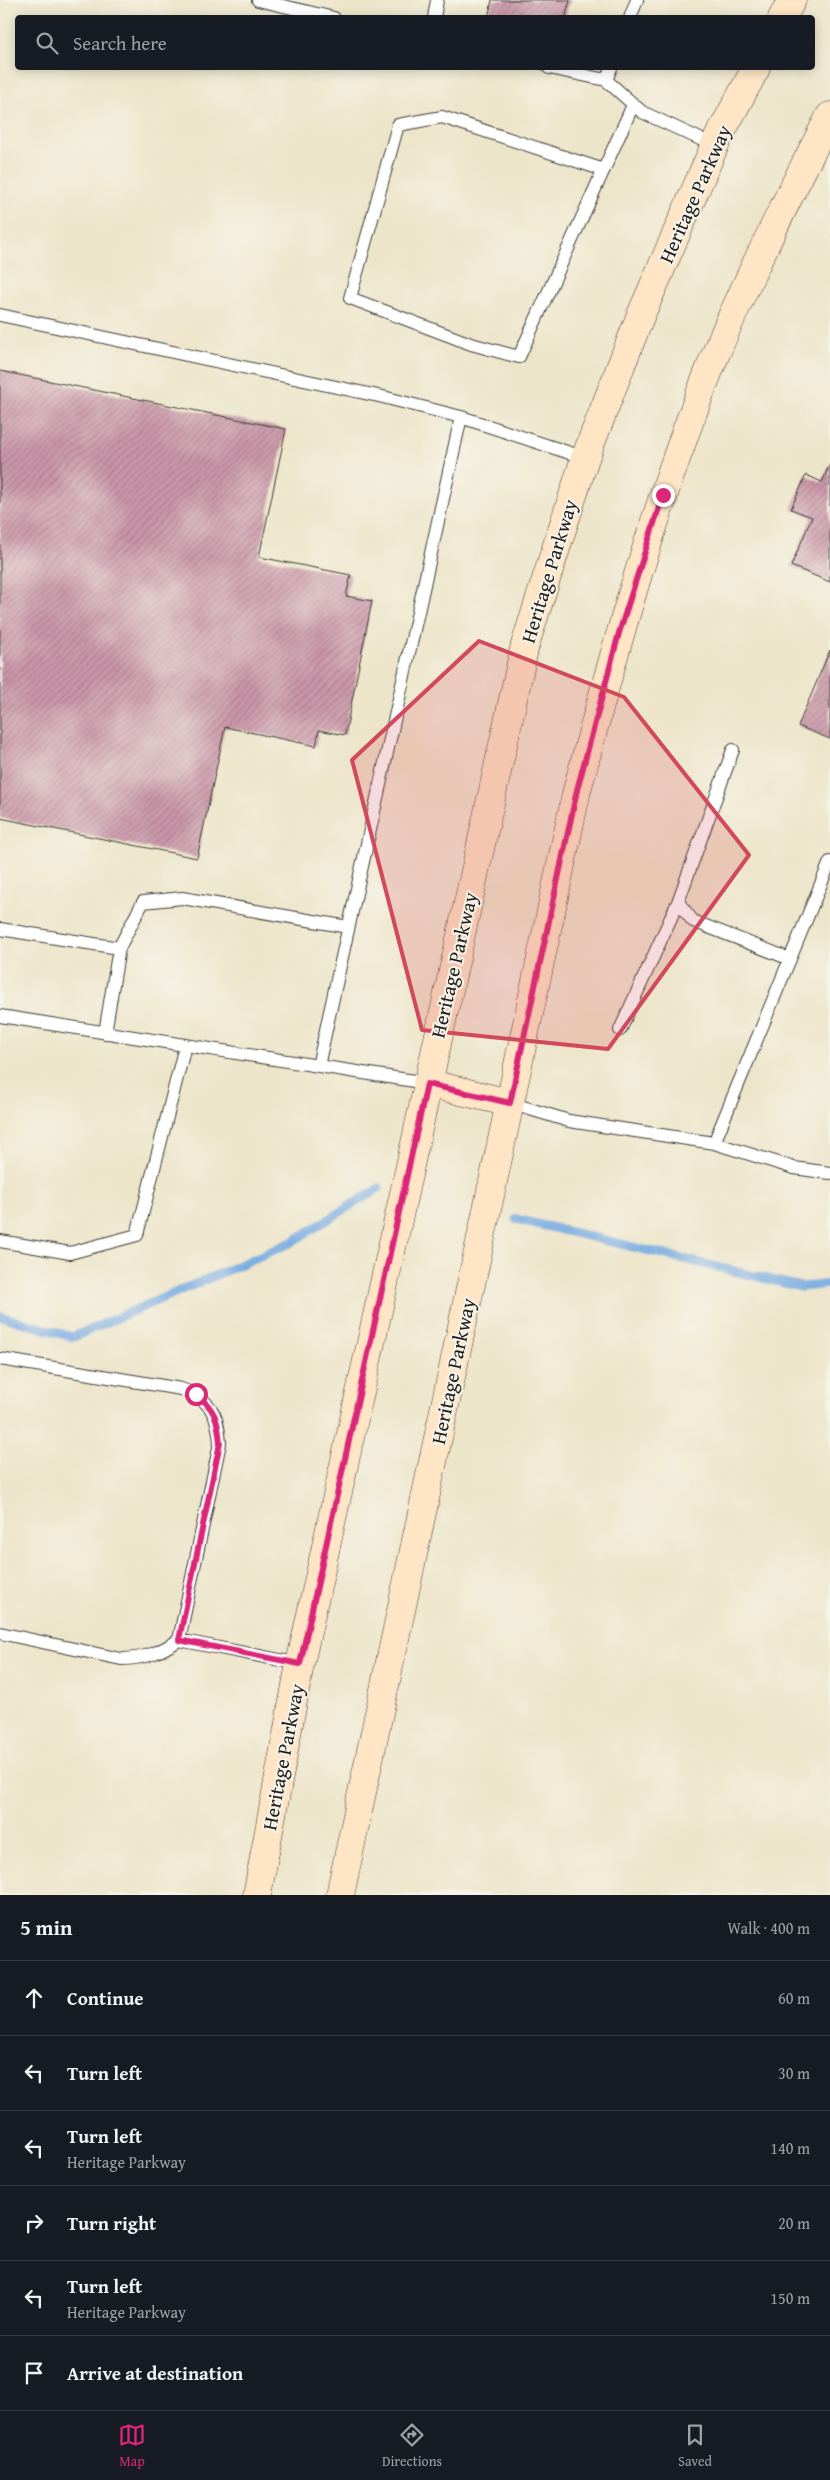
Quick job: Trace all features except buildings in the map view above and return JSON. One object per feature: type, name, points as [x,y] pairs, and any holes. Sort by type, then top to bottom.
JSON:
[{"type":"main road","points":[[784,15],[792,0]]},
{"type":"main road","name":"Heritage Parkway","points":[[257,1895],[300,1664],[525,645],[584,458],[640,317],[715,146],[755,70]]},
{"type":"main road","name":"Heritage Parkway","points":[[340,1895],[577,790],[619,633],[663,495],[715,357],[787,200],[830,116]]},
{"type":"main road","points":[[427,1084],[510,1103]]},
{"type":"lane","points":[[258,0],[321,15]]},
{"type":"lane","points":[[434,15],[437,0]]},
{"type":"lane","points":[[631,15],[637,0]]},
{"type":"lane","points":[[559,70],[606,80],[642,112],[715,146]]},
{"type":"lane","points":[[606,80],[610,70]]},
{"type":"lane","points":[[604,170],[442,117],[398,125],[350,298],[471,344],[519,358],[634,105]]},
{"type":"lane","points":[[0,315],[383,397],[461,417],[584,458]]},
{"type":"lane","points":[[318,1066],[461,417]]},
{"type":"lane","points":[[620,1030],[678,902],[733,750]]},
{"type":"lane","points":[[714,1142],[830,862]]},
{"type":"lane","points":[[105,1033],[119,948],[143,902],[182,898],[348,927]]},
{"type":"lane","points":[[678,902],[693,921],[790,959]]},
{"type":"lane","points":[[0,930],[119,948]]},
{"type":"lane","points":[[0,1016],[427,1084]]},
{"type":"lane","points":[[0,1241],[70,1254],[137,1235],[185,1046]]},
{"type":"lane","points":[[510,1103],[569,1121],[714,1142],[794,1168],[830,1173]]},
{"type":"lane","points":[[0,1360],[181,1389],[196,1394],[209,1405],[219,1423],[220,1443],[179,1640]]},
{"type":"lane","points":[[0,1633],[121,1659],[140,1659],[158,1653],[179,1640],[300,1664]]},
{"type":"highlighted area","points":[[479,641],[624,697],[749,855],[608,1049],[422,1030],[352,760]]},
{"type":"waterway","points":[[0,1316],[73,1337],[290,1243],[379,1188]]},
{"type":"waterway","points":[[516,1219],[801,1287],[830,1284]]},
{"type":"route","points":[[196,1394],[209,1405],[219,1423],[220,1443],[179,1640],[300,1664],[427,1084],[510,1103],[577,790],[619,633],[663,495]]}]
